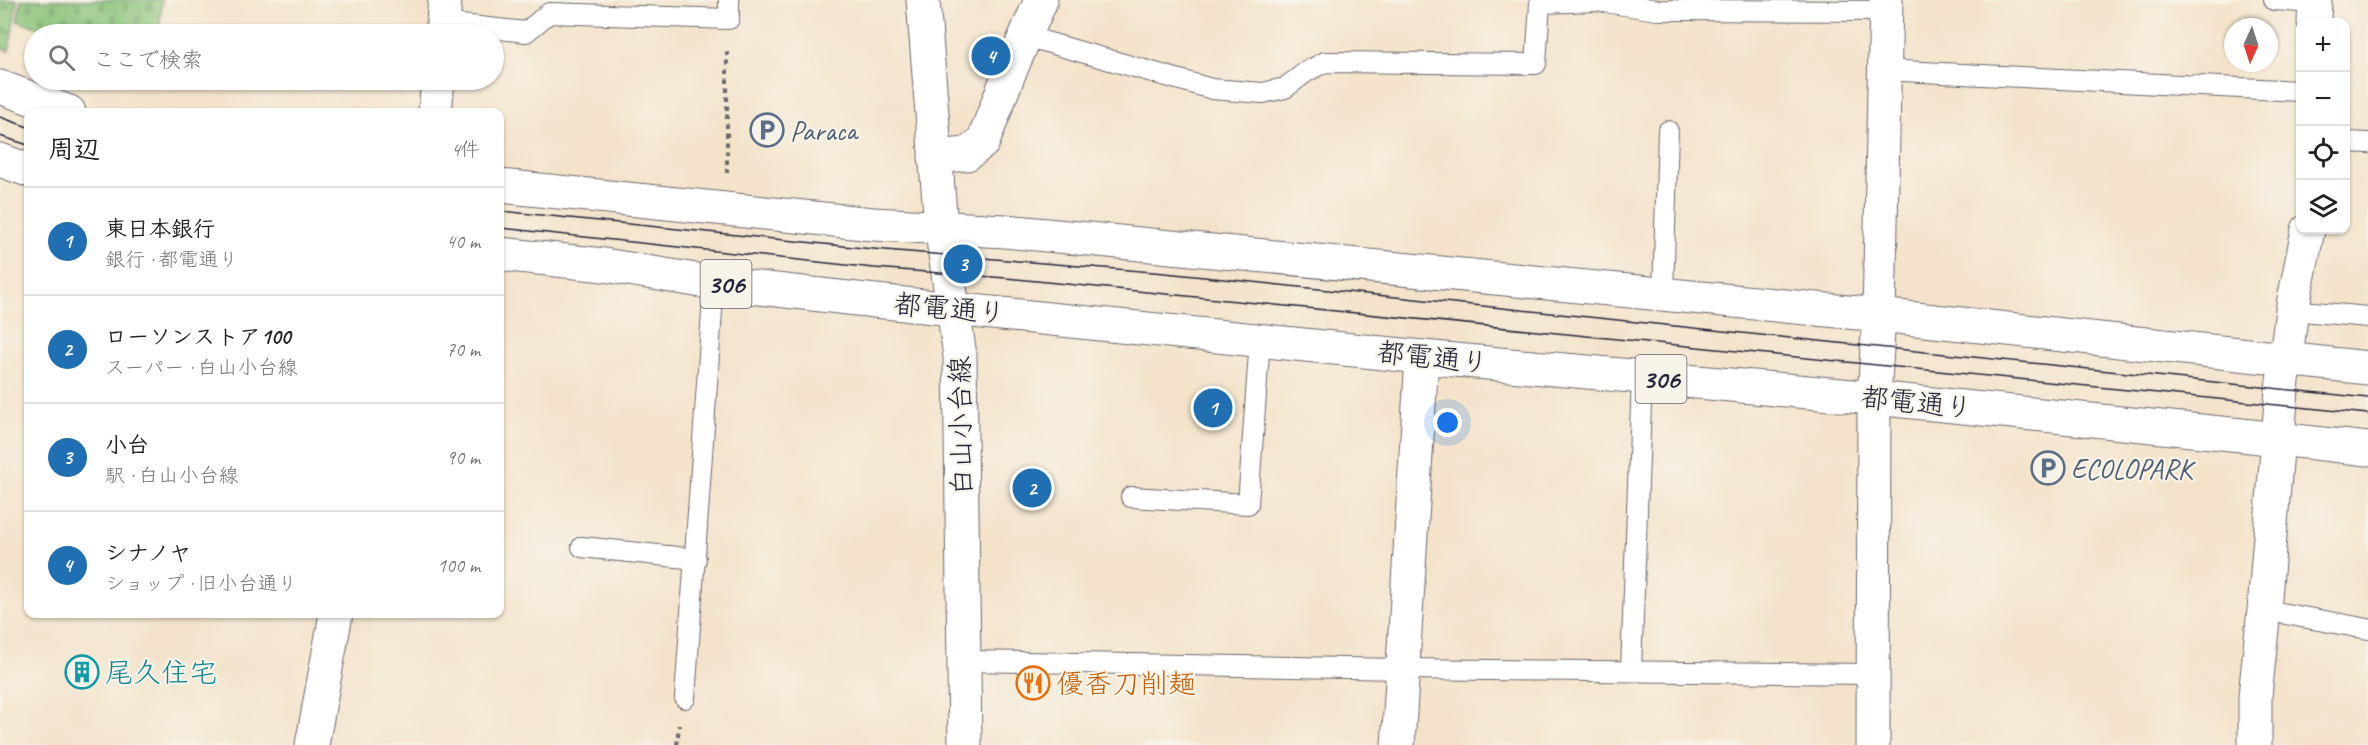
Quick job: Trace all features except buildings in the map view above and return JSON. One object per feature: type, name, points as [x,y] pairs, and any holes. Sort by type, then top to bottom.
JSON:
[{"type":"main road","name":"白山小台線","points":[[923,0],[941,226],[960,356],[965,745]]},
{"type":"main road","points":[[935,158],[967,154],[983,142],[1041,0]]},
{"type":"main road","points":[[1873,745],[1874,398],[1879,315],[1886,6]]},
{"type":"main road","points":[[0,87],[58,108]]},
{"type":"main road","points":[[435,108],[437,90]]},
{"type":"main road","points":[[0,160],[24,169]]},
{"type":"main road","points":[[504,186],[873,224],[941,226],[1879,315],[2286,361],[2368,368]]},
{"type":"main road","points":[[2255,745],[2254,696],[2286,361],[2292,310],[2307,234]]},
{"type":"main road","name":"都電通り","points":[[504,254],[604,265],[714,283],[953,309],[1422,357],[1874,398],[2368,449]]},
{"type":"main road","points":[[1398,745],[1422,357]]},
{"type":"main road","points":[[312,745],[335,618]]},
{"type":"lane","points":[[2274,0],[2314,8]]},
{"type":"lane","points":[[1025,36],[1212,89],[1263,93],[1285,88],[1306,72],[1325,63],[1536,64],[1540,3],[1598,1],[1657,10],[1886,6]]},
{"type":"lane","points":[[504,29],[526,32],[549,13],[729,9]]},
{"type":"lane","points":[[444,19],[476,24]]},
{"type":"lane","points":[[1883,70],[2296,91]]},
{"type":"lane","points":[[1663,294],[1668,130]]},
{"type":"lane","points":[[2350,142],[2368,143]]},
{"type":"lane","points":[[685,698],[714,283]]},
{"type":"lane","points":[[2292,310],[2368,317]]},
{"type":"lane","points":[[1131,497],[1248,504],[1260,339]]},
{"type":"lane","points":[[1631,670],[1642,378]]},
{"type":"lane","points":[[582,547],[696,559]]},
{"type":"lane","points":[[2264,610],[2368,629]]},
{"type":"lane","points":[[964,661],[1873,674]]},
{"type":"path","points":[[728,209],[726,75],[729,9]]},
{"type":"green space","points":[[0,0],[17,0],[9,51],[0,48]]},
{"type":"green space","points":[[21,0],[162,0],[160,24],[27,24],[17,21]]},
{"type":"tram line","points":[[0,117],[24,126]]},
{"type":"tram line","points":[[0,136],[24,144]]},
{"type":"tram line","points":[[504,211],[873,249],[1165,273],[2368,398]]},
{"type":"tram line","points":[[504,228],[874,268],[1006,278],[2368,414]]},
{"type":"place","name":"シナノヤ","points":[[991,56]]},
{"type":"place","name":"Paraca","points":[[767,130]]},
{"type":"place","name":"小台","points":[[963,264]]},
{"type":"place","name":"東日本銀行","points":[[1213,408]]},
{"type":"place","name":"ECOLOPARK","points":[[2048,468]]},
{"type":"place","name":"ローソンストア100","points":[[1032,488]]},
{"type":"place","name":"尾久住宅","points":[[82,672]]},
{"type":"place","name":"優香刀削麺","points":[[1033,683]]}]
